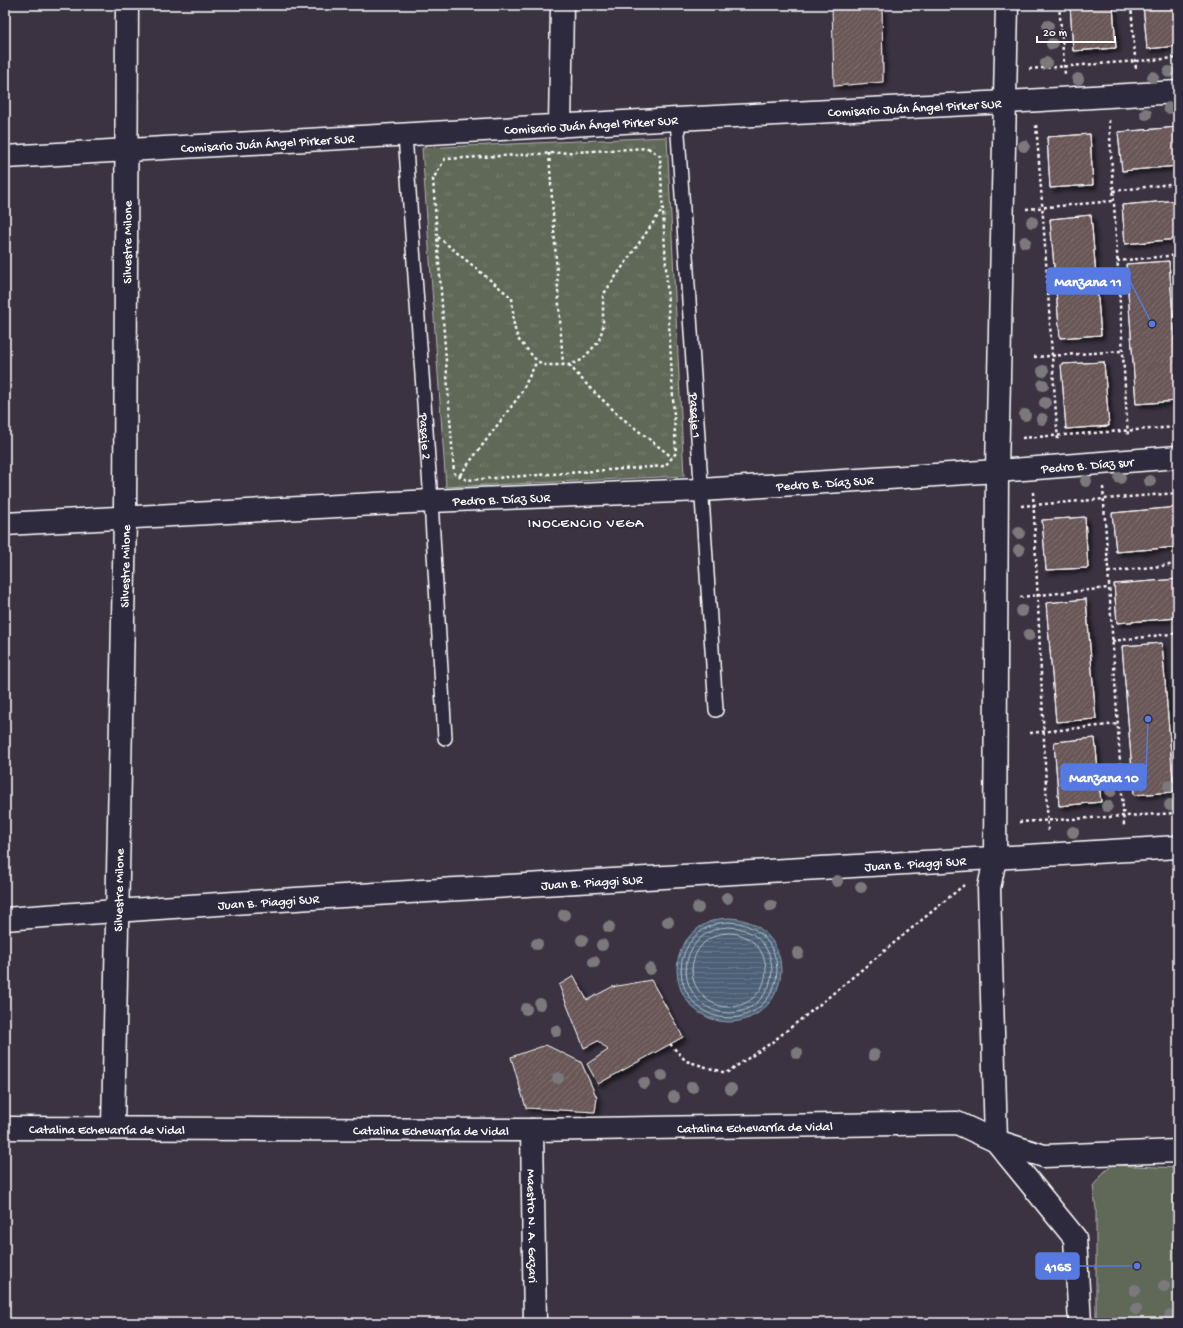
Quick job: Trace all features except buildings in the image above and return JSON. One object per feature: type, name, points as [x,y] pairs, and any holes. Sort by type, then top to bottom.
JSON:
[{"type":"street","name":"Silvestre Milone","points":[[113,1128],[125,518],[127,5]]},
{"type":"street","points":[[560,126],[562,5]]},
{"type":"street","points":[[1008,5],[997,471],[995,859],[988,888],[996,1141],[1076,1238],[1080,1323]]},
{"type":"street","name":"Comisario Juán Ángel Pirker SUR","points":[[5,158],[1178,92]]},
{"type":"street","name":"Pedro B. Díaz sur","points":[[997,471],[1178,457]]},
{"type":"street","name":"Pedro B. Díaz SUR","points":[[5,524],[431,501],[701,490],[997,471]]},
{"type":"street","name":"Juan B. Piaggi SUR","points":[[5,919],[118,910],[1178,847]]},
{"type":"street","name":"Catalina Echevarría de Vidal","points":[[5,1128],[532,1130],[957,1123],[996,1141]]},
{"type":"street","name":"Maestro N. A. Gazari","points":[[532,1130],[535,1323]]},
{"type":"street","points":[[996,1141],[1044,1156],[1178,1151]]},
{"type":"lane","name":"Pasaje 1","points":[[677,119],[716,710]]},
{"type":"lane","name":"Pasaje 2","points":[[405,135],[431,501],[445,738]]},
{"type":"path","points":[[1059,5],[1066,98]]},
{"type":"path","points":[[1131,5],[1138,94]]},
{"type":"path","points":[[1006,71],[1178,58]]},
{"type":"path","points":[[1107,96],[1129,461]]},
{"type":"path","points":[[1034,101],[1043,207],[1060,466]]},
{"type":"path","points":[[648,148],[660,156],[676,453],[664,466],[467,480],[454,473],[433,179],[445,159],[550,153],[648,148]]},
{"type":"path","points":[[550,153],[563,365]]},
{"type":"path","points":[[1113,191],[1178,183]]},
{"type":"path","points":[[1003,212],[1113,201]]},
{"type":"path","points":[[437,237],[512,298],[514,326],[518,339],[537,361],[545,365],[569,365],[582,360],[599,342],[603,327],[603,295],[663,209]]},
{"type":"path","points":[[1117,260],[1178,255]]},
{"type":"path","points":[[1034,357],[1122,351]]},
{"type":"path","points":[[460,476],[520,395],[537,361]]},
{"type":"path","points":[[569,365],[590,388],[622,418],[672,457]]},
{"type":"path","points":[[998,439],[1178,427]]},
{"type":"path","points":[[1102,463],[1125,851]]},
{"type":"path","points":[[1032,468],[1049,855]]},
{"type":"path","points":[[997,508],[1178,492]]},
{"type":"path","points":[[1108,572],[1178,564]]},
{"type":"path","points":[[997,599],[1109,588]]},
{"type":"path","points":[[1112,641],[1178,633]]},
{"type":"path","points":[[1030,733],[1118,724]]},
{"type":"path","points":[[995,824],[1178,813]]},
{"type":"path","points":[[670,1044],[686,1061],[726,1073],[771,1043],[813,1010],[965,884]]},
{"type":"green space","points":[[667,137],[684,476],[446,487],[422,148]]},
{"type":"green space","points":[[1113,1165],[1178,1168],[1178,1323],[1096,1323],[1096,1209],[1093,1186],[1104,1172]]},
{"type":"water","points":[[729,918],[749,922],[766,933],[777,950],[781,970],[777,990],[766,1007],[749,1018],[729,1022],[709,1018],[692,1007],[681,990],[677,970],[681,950],[692,933],[709,922]]},
{"type":"place","name":"Manzana 11","points":[[1152,324]]},
{"type":"place","name":"Manzana 10","points":[[1148,719]]},
{"type":"place","name":"4165","points":[[1137,1266]]},
{"type":"district","name":"INOCENCIO VEGA","points":[[586,522]]}]
